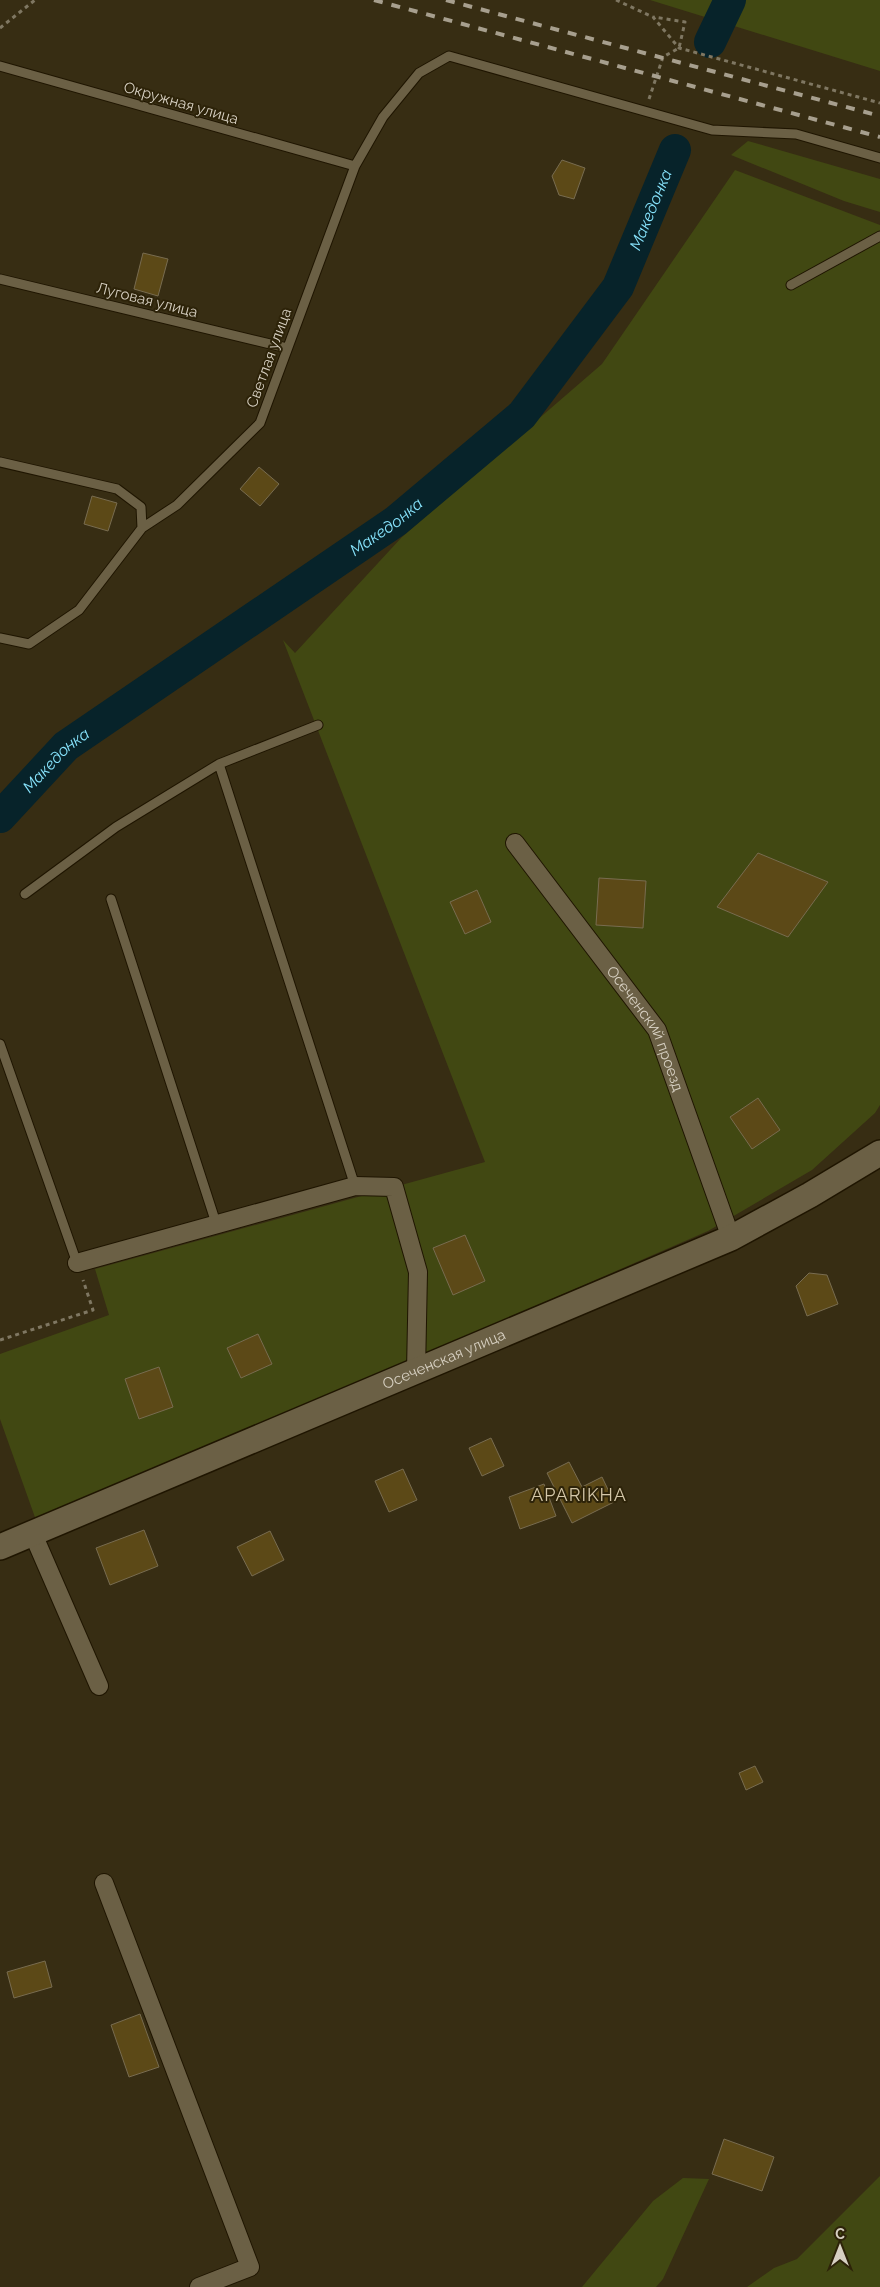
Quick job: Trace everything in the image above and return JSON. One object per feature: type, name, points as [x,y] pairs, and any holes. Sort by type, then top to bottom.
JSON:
[{"type":"street","name":"Осеченский проезд","points":[[515,843],[657,1030],[731,1238]]},
{"type":"street","name":"Осеченская улица","points":[[0,1548],[731,1238],[810,1195],[880,1153]]},
{"type":"street","points":[[78,1262],[355,1186],[394,1187],[418,1272],[416,1372]]},
{"type":"street","points":[[33,1534],[98,1686]]},
{"type":"street","points":[[104,1883],[250,2267],[199,2287]]},
{"type":"lane","name":"Светлая улица","points":[[0,638],[29,644],[79,610],[142,528],[177,505],[260,423],[354,166],[383,117],[419,72],[449,56],[644,111]]},
{"type":"lane","name":"Окружная улица","points":[[0,66],[354,166]]},
{"type":"lane","points":[[644,111],[712,130],[796,134],[880,158]]},
{"type":"lane","points":[[791,285],[880,236]]},
{"type":"lane","name":"Луговая улица","points":[[0,279],[287,348]]},
{"type":"lane","points":[[0,462],[117,489],[141,506],[142,528]]},
{"type":"lane","points":[[25,894],[116,827],[218,764],[318,725]]},
{"type":"lane","points":[[218,764],[355,1186]]},
{"type":"lane","points":[[111,899],[216,1223]]},
{"type":"lane","points":[[0,1044],[78,1262]]},
{"type":"path","points":[[0,28],[35,0]]},
{"type":"path","points":[[616,0],[654,17],[685,22],[679,48],[663,57],[644,111]]},
{"type":"path","points":[[654,17],[679,48],[880,103]]},
{"type":"path","points":[[0,1340],[92,1310],[78,1262]]},
{"type":"green space","points":[[650,0],[880,0],[880,71]]},
{"type":"green space","points":[[748,141],[880,179],[880,212],[844,201],[731,155]]},
{"type":"green space","points":[[735,170],[880,225],[880,1105],[875,1113],[812,1170],[708,1231],[37,1523],[0,1419],[0,1354],[109,1315],[95,1269],[485,1162],[283,640],[295,653],[402,537],[602,364]]},
{"type":"green space","points":[[880,2176],[880,2287],[747,2287],[774,2268],[797,2259]]},
{"type":"green space","points":[[683,2178],[709,2179],[663,2279],[656,2287],[582,2287],[653,2201]]},
{"type":"building","points":[[562,160],[585,168],[574,199],[559,195],[552,176]]},
{"type":"building","points":[[143,253],[168,259],[158,296],[134,289]]},
{"type":"building","points":[[259,467],[279,484],[260,506],[240,489]]},
{"type":"building","points":[[92,496],[117,503],[108,531],[84,524]]},
{"type":"building","points":[[758,853],[828,882],[788,937],[717,907]]},
{"type":"building","points":[[599,878],[646,881],[643,928],[596,925]]},
{"type":"building","points":[[477,890],[491,922],[465,934],[450,902]]},
{"type":"building","points":[[758,1098],[780,1130],[752,1149],[730,1117]]},
{"type":"building","points":[[465,1235],[485,1281],[453,1295],[433,1248]]},
{"type":"building","points":[[809,1273],[827,1275],[838,1304],[807,1316],[796,1286]]},
{"type":"building","points":[[258,1334],[272,1364],[241,1378],[227,1348]]},
{"type":"building","points":[[159,1367],[173,1407],[139,1419],[125,1379]]},
{"type":"building","points":[[491,1438],[504,1466],[482,1476],[469,1448]]},
{"type":"building","points":[[569,1462],[582,1487],[602,1477],[614,1502],[572,1523],[547,1473]]},
{"type":"building","points":[[403,1469],[417,1500],[389,1512],[375,1481]]},
{"type":"building","points":[[544,1484],[556,1516],[520,1529],[509,1497]]},
{"type":"building","points":[[144,1530],[158,1566],[110,1585],[96,1548]]},
{"type":"building","points":[[270,1531],[284,1560],[252,1576],[237,1547]]},
{"type":"building","points":[[755,1766],[763,1782],[746,1790],[739,1773]]},
{"type":"building","points":[[45,1961],[52,1987],[14,1998],[7,1972]]},
{"type":"building","points":[[140,2014],[159,2067],[129,2077],[111,2025]]},
{"type":"building","points":[[724,2139],[774,2157],[762,2191],[712,2174]]},
{"type":"waterway","name":"Македонка","points":[[710,42],[730,0]]},
{"type":"waterway","name":"Македонка","points":[[0,817],[66,746],[396,521],[522,415],[618,287],[675,150]]},
{"type":"railway","points":[[374,0],[880,137]]},
{"type":"railway","points":[[446,0],[880,116]]},
{"type":"district","name":"APARIKHA","points":[[579,1495]]}]
